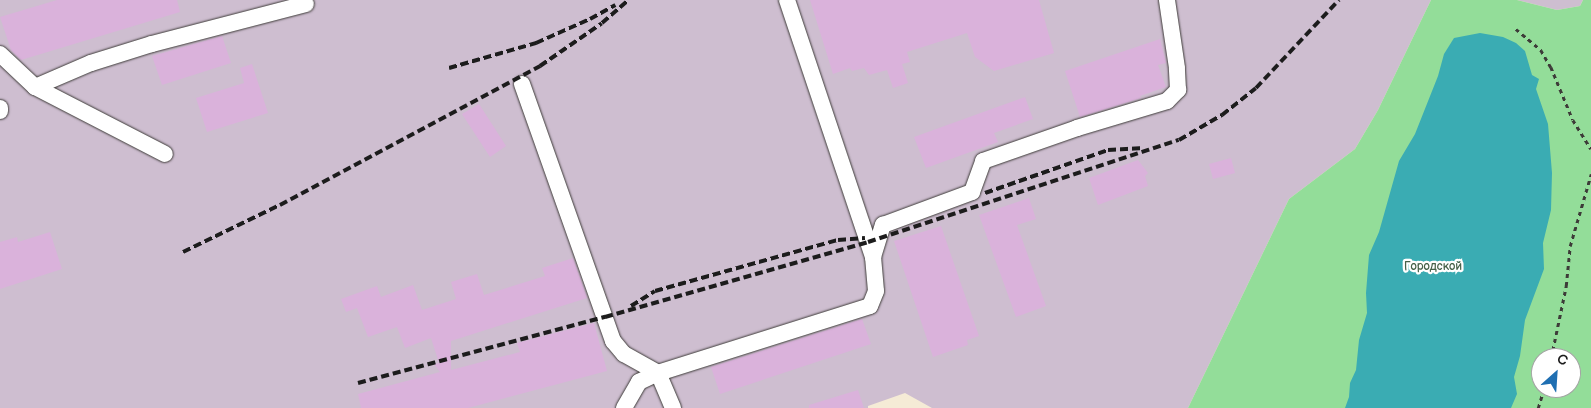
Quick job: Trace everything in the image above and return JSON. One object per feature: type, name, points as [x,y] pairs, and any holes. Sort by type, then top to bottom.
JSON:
[{"type":"lane","points":[[624,408],[639,382],[658,373],[870,306],[876,291],[873,257],[787,0]]},
{"type":"lane","points":[[873,257],[883,225],[972,192],[983,161],[1077,128],[1167,101],[1178,90],[1177,68],[1167,0]]},
{"type":"lane","points":[[35,87],[91,63],[152,44],[306,4]]},
{"type":"lane","points":[[0,54],[35,87],[165,154]]},
{"type":"lane","points":[[522,84],[613,341],[624,354],[658,373],[673,408]]},
{"type":"path","points":[[1516,29],[1542,50],[1573,120],[1591,149]]},
{"type":"path","points":[[1553,348],[1566,286],[1570,246],[1591,174]]},
{"type":"shaded area","points":[[0,0],[1431,0],[1378,110],[1355,149],[1289,199],[1188,408],[932,408],[905,393],[868,406],[868,408],[0,408]]},
{"type":"shaded area","points":[[1517,0],[1583,0],[1580,6],[1557,10]]},
{"type":"green space","name":"Городской","points":[[1431,0],[1517,0],[1557,10],[1580,6],[1583,0],[1591,0],[1591,408],[1188,408],[1289,199],[1355,149],[1378,110]]},
{"type":"water","points":[[1480,33],[1503,37],[1516,43],[1525,51],[1532,75],[1539,79],[1536,89],[1548,124],[1552,173],[1551,210],[1543,243],[1544,269],[1525,320],[1520,356],[1514,377],[1517,394],[1511,408],[1345,408],[1349,397],[1350,383],[1356,370],[1359,340],[1367,313],[1366,293],[1369,255],[1379,232],[1399,161],[1415,134],[1438,76],[1444,54],[1454,38]]},
{"type":"building","points":[[57,0],[177,0],[180,12],[21,60],[11,50],[0,17]]},
{"type":"building","points":[[810,0],[1039,0],[1054,53],[994,71],[975,57],[967,33],[907,52],[910,62],[902,64],[908,83],[893,88],[887,70],[869,75],[864,68],[852,71],[850,68],[833,74]]},
{"type":"building","points":[[222,36],[231,63],[162,85],[152,56]]},
{"type":"building","points":[[1160,39],[1166,63],[1158,65],[1166,87],[1140,96],[1141,98],[1080,117],[1065,71]]},
{"type":"building","points":[[252,64],[268,113],[207,132],[196,98],[244,83],[240,68]]},
{"type":"building","points":[[1025,97],[1033,119],[994,133],[998,142],[926,168],[914,137]]},
{"type":"building","points":[[479,104],[506,146],[490,157],[462,114]]},
{"type":"building","points":[[1231,158],[1235,173],[1213,179],[1209,164]]},
{"type":"building","points":[[1138,160],[1148,173],[1145,176],[1148,186],[1098,205],[1089,178]]},
{"type":"building","points":[[1029,198],[1036,219],[1017,225],[1046,306],[1016,317],[979,215]]},
{"type":"building","points":[[941,226],[979,336],[967,340],[968,345],[933,357],[894,241]]},
{"type":"building","points":[[50,232],[62,269],[0,289],[0,242],[17,237],[18,242]]},
{"type":"building","points":[[573,258],[587,298],[451,341],[451,370],[520,352],[517,343],[594,323],[607,371],[468,408],[361,408],[358,394],[440,372],[434,364],[439,363],[431,338],[405,348],[397,327],[368,337],[357,308],[346,312],[341,299],[377,286],[381,297],[413,285],[422,310],[456,299],[451,282],[477,274],[484,295],[545,276],[542,268]]},
{"type":"building","points":[[862,319],[871,344],[720,394],[711,367]]},
{"type":"building","points":[[858,390],[864,408],[809,408],[809,405]]},
{"type":"railway","points":[[183,252],[280,205],[540,66],[602,23],[628,0]]},
{"type":"railway","points":[[358,383],[605,317],[868,242],[1179,140],[1222,115],[1256,88],[1339,0]]},
{"type":"railway","points":[[449,68],[536,43],[590,19],[615,5]]},
{"type":"railway","points":[[985,193],[1108,150],[1144,148]]},
{"type":"railway","points":[[631,306],[655,291],[838,240],[865,238]]}]
